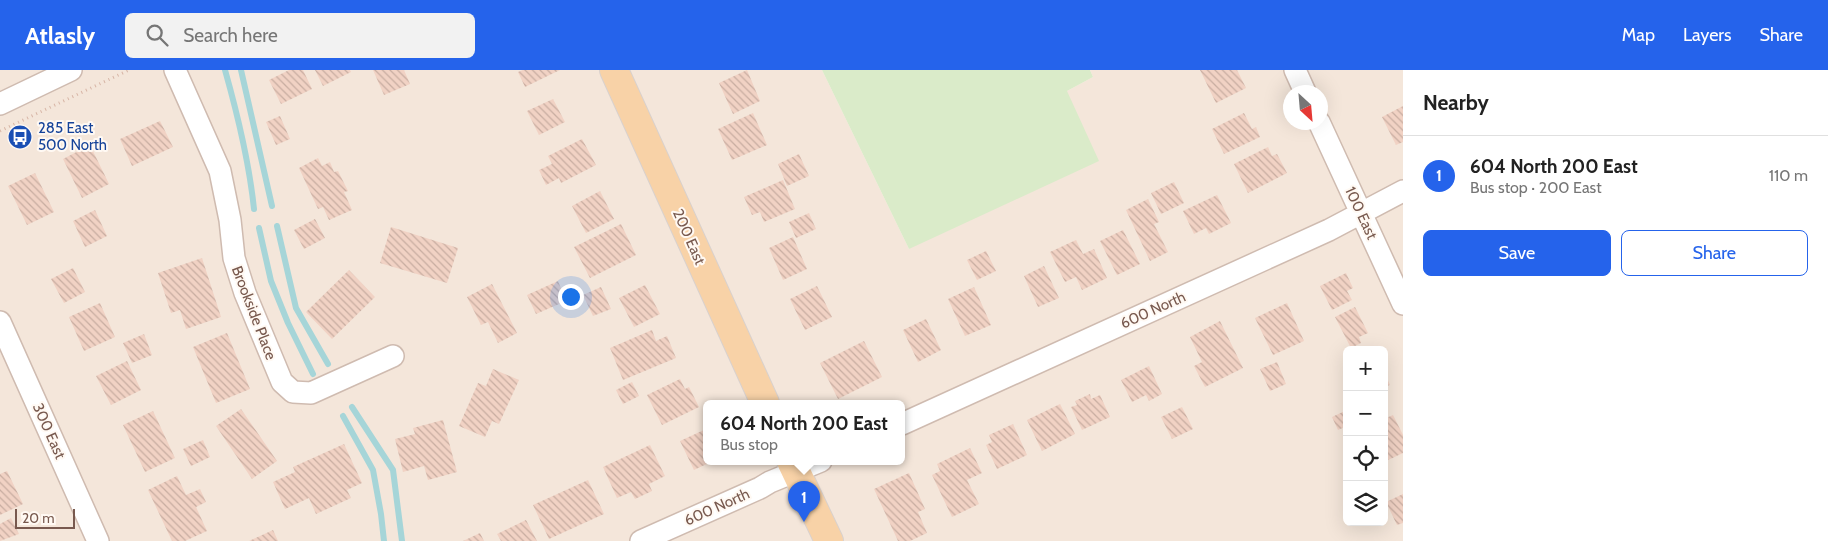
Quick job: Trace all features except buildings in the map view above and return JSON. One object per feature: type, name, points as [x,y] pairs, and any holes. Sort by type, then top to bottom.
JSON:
[{"type":"main road","name":"200 East","points":[[614,70],[764,400]]},
{"type":"main road","points":[[793,466],[829,541]]},
{"type":"street","points":[[0,104],[71,70]]},
{"type":"street","name":"Brookside Place","points":[[175,70],[220,170],[230,220],[234,258],[245,293],[282,382],[293,392],[311,393],[393,356]]},
{"type":"street","points":[[1295,70],[1302,85]]},
{"type":"street","name":"100 East","points":[[1323,130],[1403,304]]},
{"type":"street","name":"600 North","points":[[905,423],[1329,230],[1403,191]]},
{"type":"street","name":"300 East","points":[[0,322],[98,541]]},
{"type":"street","name":"600 North","points":[[641,541],[793,466]]},
{"type":"path","points":[[0,130],[129,70]]},
{"type":"shaded area","points":[[0,70],[822,70],[909,249],[1067,91],[1093,77],[1090,70],[1403,70],[1403,541],[0,541]]},
{"type":"green space","points":[[822,70],[1090,70],[1093,77],[1067,91],[1099,161],[909,249]]},
{"type":"waterway","points":[[225,70],[242,139],[254,209]]},
{"type":"waterway","points":[[241,70],[272,206]]},
{"type":"waterway","points":[[277,226],[296,308],[328,364]]},
{"type":"waterway","points":[[259,228],[271,281],[288,323],[313,374]]},
{"type":"waterway","points":[[352,407],[393,470],[402,541]]},
{"type":"waterway","points":[[343,416],[373,470],[384,541]]},
{"type":"place","name":"285 East 500 North","points":[[20,137]]},
{"type":"place","name":"604 North 200 East","points":[[804,522]]}]
